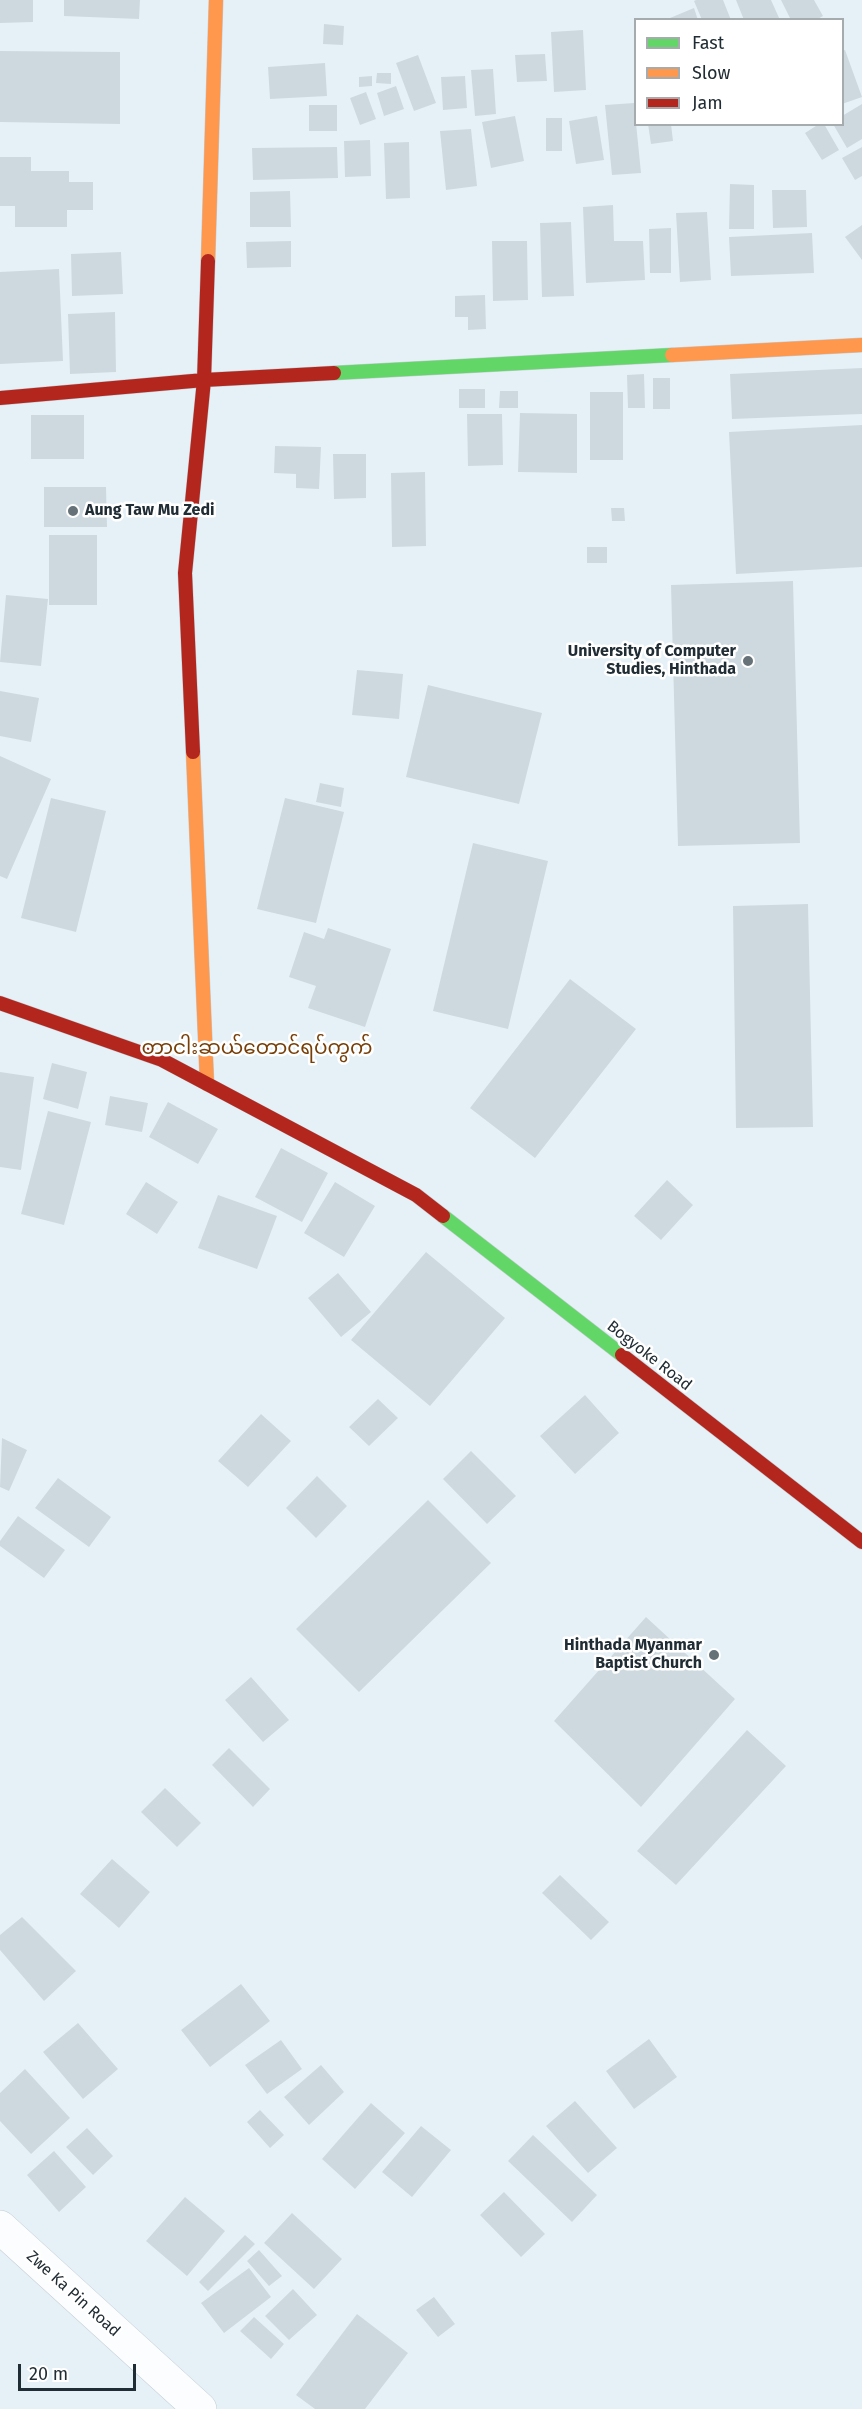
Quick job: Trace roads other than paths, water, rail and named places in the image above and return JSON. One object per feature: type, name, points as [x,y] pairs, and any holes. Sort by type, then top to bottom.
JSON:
[{"type":"street","points":[[207,1084],[185,573],[204,380],[216,0]]},
{"type":"street","points":[[0,398],[204,380],[862,345]]},
{"type":"street","name":"Bogyoke Road","points":[[0,1003],[162,1060],[416,1196],[862,1542]]},
{"type":"street","name":"Zwe Ka Pin Road","points":[[0,2227],[200,2409]]},
{"type":"place","name":"Aung Taw Mu Zedi","points":[[73,511]]},
{"type":"place","name":"University of Computer Studies, Hinthada","points":[[748,661]]},
{"type":"place","name":"Hinthada Myanmar Baptist Church","points":[[714,1655]]},
{"type":"district","name":"တာငါးဆယ်တောင်ရပ်ကွက်","points":[[257,1048]]}]
